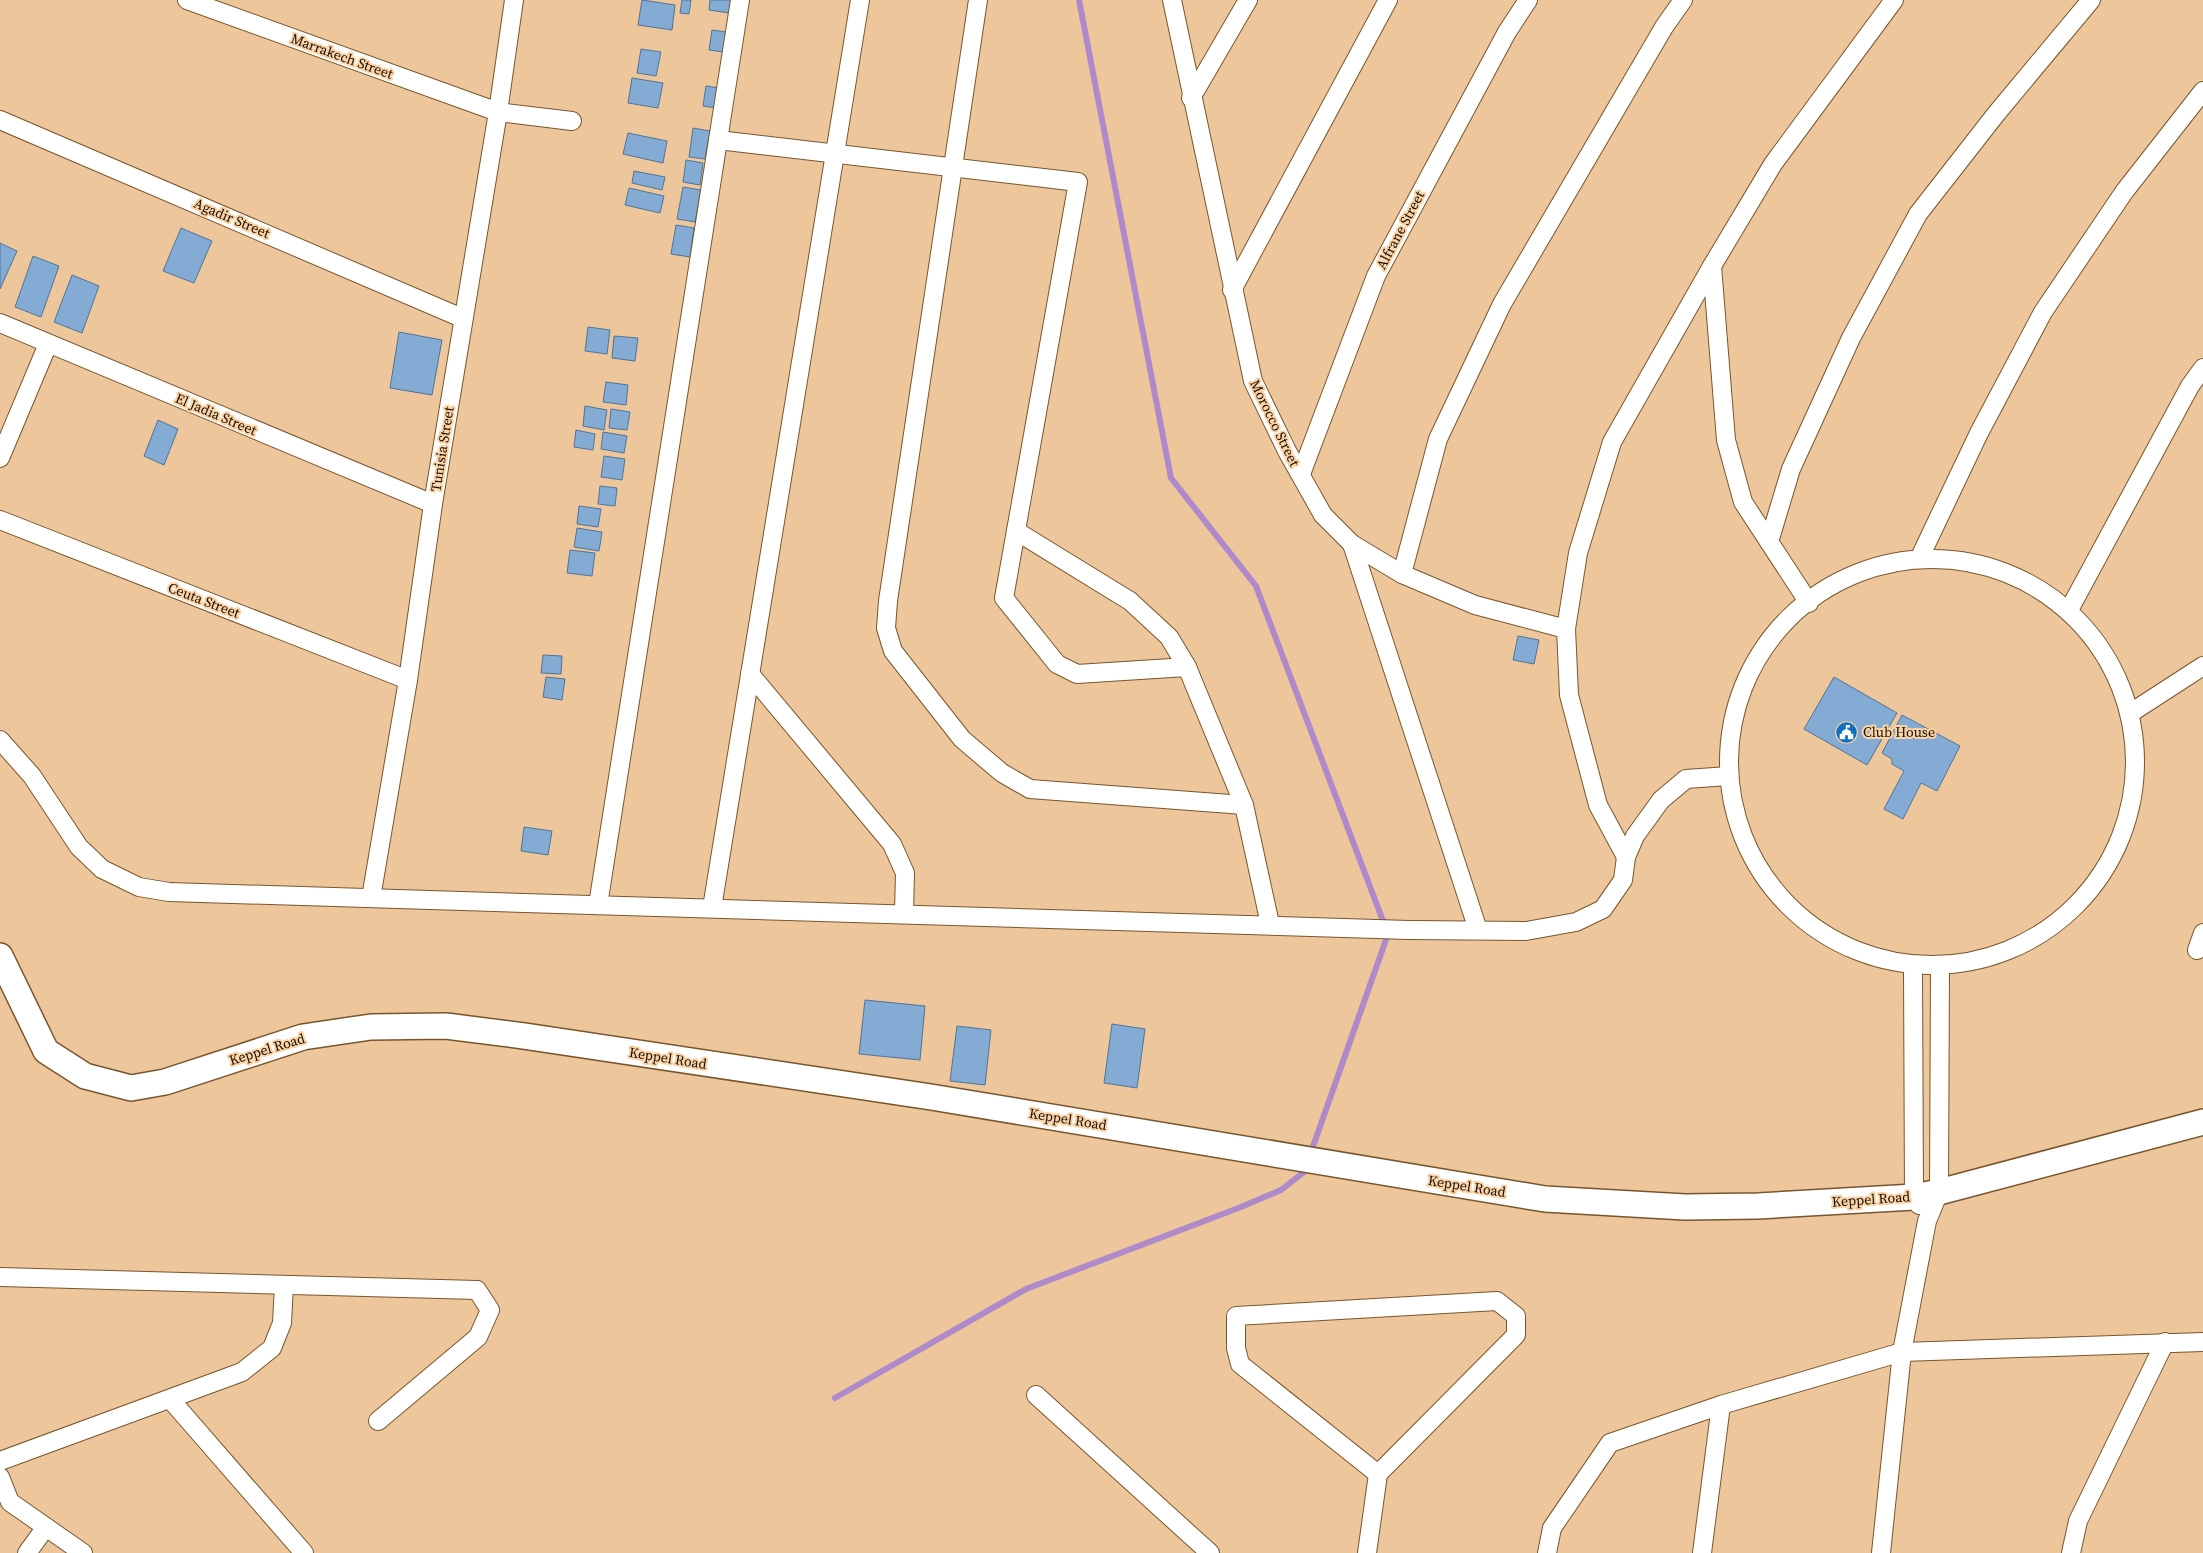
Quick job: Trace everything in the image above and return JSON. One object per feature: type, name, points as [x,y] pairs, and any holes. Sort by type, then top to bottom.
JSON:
[{"type":"street","name":"Marrakech Street","points":[[186,0],[498,112],[572,121]]},
{"type":"street","name":"Tunisia Street","points":[[371,898],[408,680],[433,504],[462,318],[498,112],[514,0]]},
{"type":"street","points":[[598,905],[740,0]]},
{"type":"street","points":[[712,908],[860,0]]},
{"type":"street","points":[[978,0],[888,601],[886,628],[893,651],[962,739],[1002,773],[1030,789],[1244,805]]},
{"type":"street","name":"Morocco Street","points":[[1172,0],[1191,98],[1253,381],[1287,451],[1324,514],[1352,544],[1402,574],[1475,605],[1566,629]]},
{"type":"street","points":[[1191,98],[1248,0]]},
{"type":"street","points":[[1232,290],[1388,0]]},
{"type":"street","name":"Alfrane Street","points":[[1301,474],[1376,276],[1507,32],[1528,0]]},
{"type":"street","points":[[1402,574],[1438,439],[1502,304],[1639,69],[1683,0]]},
{"type":"street","points":[[1626,857],[1598,805],[1588,768],[1569,695],[1566,629],[1578,553],[1612,442],[1712,266],[1773,164],[1894,0]]},
{"type":"street","points":[[1769,542],[1791,469],[1851,338],[1918,214],[1996,114],[2091,0]]},
{"type":"street","points":[[1920,557],[1979,433],[2043,312],[2124,192],[2203,91]]},
{"type":"street","name":"Agadir Street","points":[[0,120],[462,318]]},
{"type":"street","points":[[718,140],[952,169],[1078,182],[1004,598],[1057,664],[1077,674],[1187,667]]},
{"type":"street","points":[[1712,266],[1726,440],[1743,502],[1809,603]]},
{"type":"street","name":"El Jadia Street","points":[[0,323],[433,504]]},
{"type":"street","points":[[0,458],[48,344]]},
{"type":"street","points":[[2069,610],[2190,386],[2203,368]]},
{"type":"street","name":"Ceuta Street","points":[[0,520],[408,680]]},
{"type":"street","points":[[1016,530],[1130,601],[1169,636],[1187,667],[1244,805],[1270,924]]},
{"type":"street","points":[[1352,544],[1478,930]]},
{"type":"street","points":[[1920,557],[1988,562],[2057,596],[2115,664],[2132,712],[2135,782],[2123,830],[2100,875],[2042,932],[1977,961],[1940,967],[1913,967],[1857,955],[1813,931],[1759,874],[1736,823],[1728,776],[1738,705],[1769,643],[1797,611],[1855,574],[1920,557]]},
{"type":"street","points":[[2132,712],[2203,666]]},
{"type":"street","points":[[750,674],[892,844],[905,874],[904,913]]},
{"type":"street","points":[[0,740],[32,776],[79,847],[102,869],[139,887],[169,892],[1270,924],[1409,930],[1526,931],[1576,922],[1603,909],[1623,880],[1626,857],[1635,836],[1661,800],[1686,779],[1728,776]]},
{"type":"street","points":[[2197,950],[2203,933]]},
{"type":"street","name":"Keppel Road","points":[[1,960],[46,1051],[85,1076],[131,1088],[165,1082],[303,1037],[371,1027],[446,1026],[921,1096],[1545,1199],[1685,1206],[1758,1206],[1914,1197],[2203,1122]]},
{"type":"street","points":[[1913,967],[1914,1197],[1926,1221]]},
{"type":"street","points":[[1881,1553],[1902,1352],[1926,1221],[1939,1192],[1940,967]]},
{"type":"street","points":[[1914,1044],[1940,1045]]},
{"type":"street","points":[[0,1277],[477,1290],[490,1310],[478,1337],[378,1421]]},
{"type":"street","points":[[0,1460],[242,1372],[272,1348],[282,1323],[284,1285]]},
{"type":"street","points":[[1368,1553],[1378,1474],[1516,1335],[1516,1316],[1496,1300],[1236,1316],[1236,1348],[1240,1364],[1378,1474]]},
{"type":"street","points":[[2071,1553],[2078,1521],[2165,1342]]},
{"type":"street","points":[[1547,1553],[1552,1528],[1610,1443],[1721,1406],[1902,1352],[2203,1342]]},
{"type":"street","points":[[1036,1395],[1210,1553]]},
{"type":"street","points":[[170,1399],[304,1553]]},
{"type":"street","points":[[1702,1553],[1721,1406]]},
{"type":"street","points":[[0,1477],[10,1502],[83,1553]]},
{"type":"street","points":[[27,1553],[46,1527]]},
{"type":"building","points":[[642,0],[675,5],[672,30],[638,25]]},
{"type":"building","points":[[682,0],[691,0],[689,14],[680,13]]},
{"type":"building","points":[[710,0],[731,0],[729,13],[709,10]]},
{"type":"building","points":[[712,30],[726,32],[723,52],[709,50]]},
{"type":"building","points":[[641,49],[661,52],[656,76],[637,73]]},
{"type":"building","points":[[632,78],[663,83],[658,108],[628,103]]},
{"type":"building","points":[[706,86],[719,88],[716,108],[703,106]]},
{"type":"building","points":[[693,128],[710,131],[705,159],[689,157]]},
{"type":"building","points":[[628,133],[667,141],[663,163],[623,154]]},
{"type":"building","points":[[686,160],[703,163],[700,185],[683,182]]},
{"type":"building","points":[[634,171],[665,177],[662,190],[632,183]]},
{"type":"building","points":[[683,187],[701,190],[695,222],[677,219]]},
{"type":"building","points":[[629,188],[664,196],[660,213],[625,205]]},
{"type":"building","points":[[676,225],[694,228],[690,257],[671,254]]},
{"type":"building","points":[[181,228],[212,241],[194,283],[163,271]]},
{"type":"building","points":[[0,243],[17,251],[0,289]]},
{"type":"building","points":[[33,256],[59,266],[41,317],[15,307]]},
{"type":"building","points":[[72,275],[99,286],[82,333],[54,322]]},
{"type":"building","points":[[588,327],[610,330],[607,354],[585,351]]},
{"type":"building","points":[[399,332],[442,340],[432,395],[390,388]]},
{"type":"building","points":[[614,336],[638,338],[635,361],[612,358]]},
{"type":"building","points":[[606,382],[628,385],[626,405],[603,402]]},
{"type":"building","points":[[585,406],[607,410],[604,430],[583,426]]},
{"type":"building","points":[[611,409],[630,412],[627,430],[609,428]]},
{"type":"building","points":[[158,420],[178,429],[164,465],[144,456]]},
{"type":"building","points":[[576,430],[595,434],[593,450],[574,447]]},
{"type":"building","points":[[603,432],[627,436],[624,453],[601,449]]},
{"type":"building","points":[[604,456],[625,459],[622,480],[601,477]]},
{"type":"building","points":[[600,486],[617,488],[615,506],[598,504]]},
{"type":"building","points":[[579,506],[601,509],[598,527],[577,524]]},
{"type":"building","points":[[577,528],[602,532],[599,551],[574,547]]},
{"type":"building","points":[[570,550],[595,553],[592,576],[567,573]]},
{"type":"building","points":[[1518,636],[1539,640],[1534,664],[1513,660]]},
{"type":"building","points":[[543,655],[562,656],[561,674],[541,673]]},
{"type":"building","points":[[546,677],[565,679],[562,700],[543,697]]},
{"type":"building","points":[[1834,677],[1897,713],[1867,765],[1804,729]]},
{"type":"building","points":[[1902,715],[1960,746],[1937,791],[1921,783],[1903,819],[1884,809],[1904,771],[1892,764],[1892,759],[1882,753]]},
{"type":"building","points":[[524,827],[552,831],[548,855],[521,851]]},
{"type":"building","points":[[865,1000],[925,1006],[920,1060],[859,1054]]},
{"type":"building","points":[[1112,1024],[1145,1029],[1137,1088],[1104,1083]]},
{"type":"building","points":[[957,1026],[991,1030],[985,1085],[950,1081]]},
{"type":"waterway","points":[[1079,0],[1171,478],[1256,586],[1388,934],[1310,1155]]},
{"type":"waterway","points":[[835,1398],[1026,1289],[1281,1190],[1304,1172],[1307,1165]]},
{"type":"place","name":"Club House","points":[[1847,732]]}]
